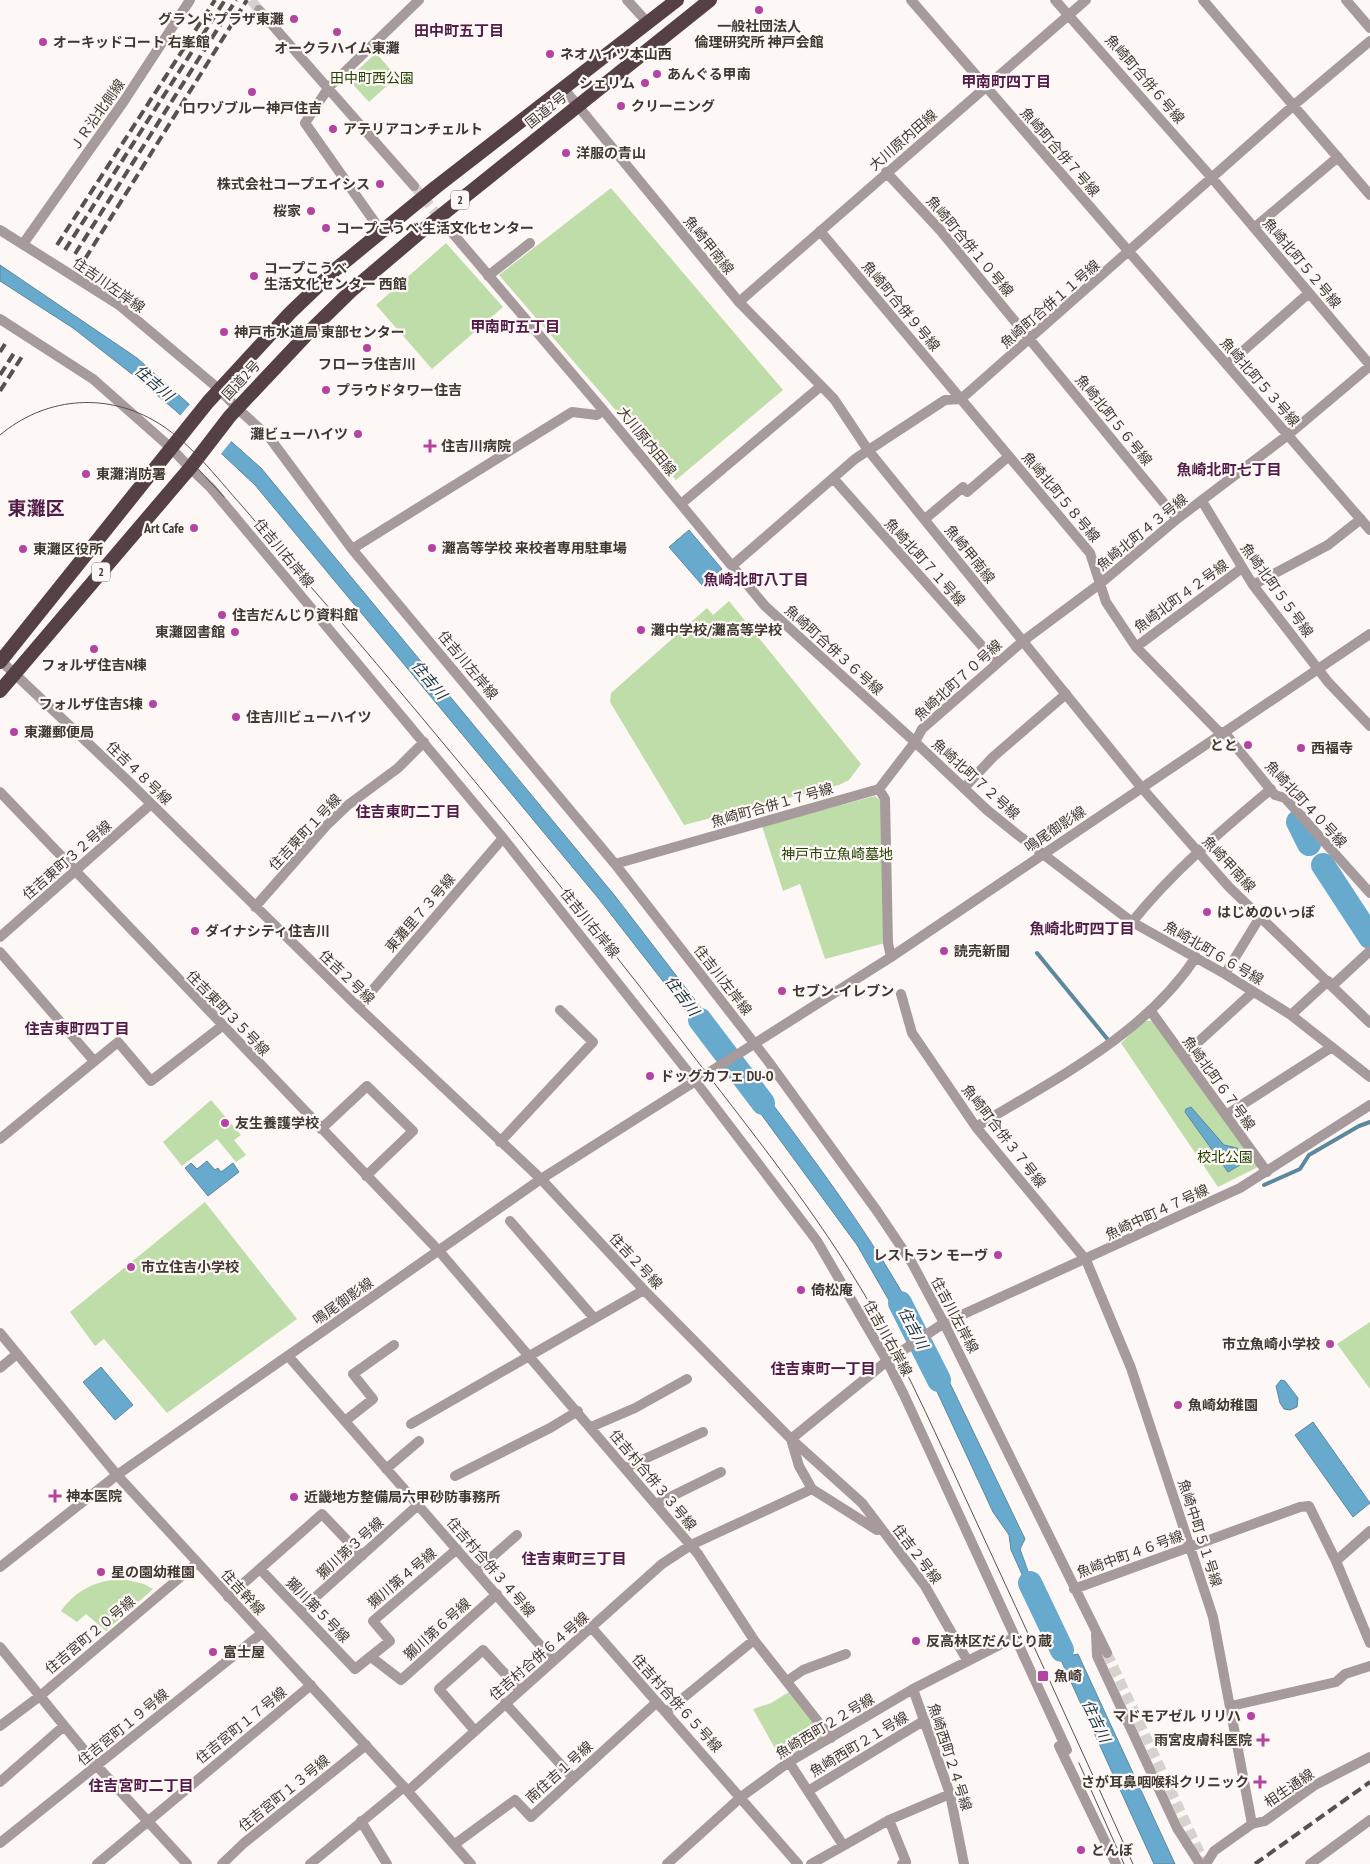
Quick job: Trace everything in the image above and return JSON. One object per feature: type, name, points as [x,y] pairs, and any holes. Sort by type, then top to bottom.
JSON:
[{"type":"highway","name":"国道2号","points":[[0,662],[208,402],[290,313],[336,269],[382,231],[677,0]]},
{"type":"highway","name":"国道2号","points":[[0,691],[190,468],[237,408],[312,328],[351,291],[578,105],[710,0]]},
{"type":"street","name":"ＪＲ沿北側線","points":[[23,244],[124,101],[190,0]]},
{"type":"street","points":[[382,231],[305,123],[329,87],[419,0]]},
{"type":"street","points":[[627,0],[648,23]]},
{"type":"street","name":"魚崎町合併６号線","points":[[1055,0],[1212,178]]},
{"type":"street","name":"大川原内田線","points":[[739,302],[886,172],[1086,0]]},
{"type":"street","points":[[1203,0],[1370,195]]},
{"type":"street","points":[[1346,0],[1370,28]]},
{"type":"street","name":"魚崎町合併７号線","points":[[914,1],[985,87],[1128,253]]},
{"type":"street","points":[[260,10],[414,186]]},
{"type":"street","name":"魚崎町合併１１号線","points":[[733,565],[868,450],[945,400],[961,399],[1294,105],[1370,41]]},
{"type":"street","name":"魚崎甲南線","points":[[564,89],[739,302],[834,399],[868,450],[1141,787],[1229,887],[1330,983],[1370,1024]]},
{"type":"street","points":[[1254,228],[1338,157]]},
{"type":"street","name":"魚崎町合併１０号線","points":[[886,172],[940,230],[1031,339]]},
{"type":"street","name":"魚崎北町５２号線","points":[[1212,178],[1370,366]]},
{"type":"street","points":[[449,229],[603,410]]},
{"type":"street","name":"住吉川左岸線","points":[[0,230],[119,305],[220,390],[268,437],[352,549],[616,864],[755,1045],[877,1211],[912,1263],[944,1323],[1107,1653]]},
{"type":"street","name":"魚崎町合併９号線","points":[[820,231],[961,399]]},
{"type":"street","points":[[488,276],[530,243]]},
{"type":"street","name":"魚崎北町５３号線","points":[[1128,253],[1370,530]]},
{"type":"street","points":[[1227,365],[1309,293]]},
{"type":"street","name":"住吉川右岸線","points":[[0,319],[93,379],[171,448],[211,488],[503,838],[696,1082],[817,1241],[887,1361],[1066,1750]]},
{"type":"street","name":"魚崎北町５６号線","points":[[1031,339],[1177,519]]},
{"type":"street","name":"魚崎北町４３号線","points":[[1023,641],[1101,583],[1177,519],[1288,435],[1370,366]]},
{"type":"street","points":[[681,504],[822,386]]},
{"type":"street","name":"魚崎北町５８号線","points":[[961,399],[1090,553],[1106,602],[1136,646],[1222,733]]},
{"type":"street","name":"大川原内田線","points":[[352,549],[572,412],[597,415],[603,410],[681,504]]},
{"type":"street","points":[[924,519],[963,487],[968,492],[1010,456]]},
{"type":"street","name":"魚崎北町７１号線","points":[[833,478],[997,664]]},
{"type":"street","name":"魚崎北町５５号線","points":[[1202,501],[1253,585],[1318,668],[1370,726]]},
{"type":"street","name":"魚崎町合併３６号線","points":[[681,504],[765,606],[915,742]]},
{"type":"street","points":[[1253,585],[1328,545],[1361,519]]},
{"type":"street","name":"魚崎北町４２号線","points":[[1136,646],[1242,568]]},
{"type":"street","name":"鳴尾御影線","points":[[0,1567],[117,1475],[289,1357],[541,1179],[891,957],[1370,634]]},
{"type":"street","name":"魚崎北町７０号線","points":[[915,742],[922,729],[1023,641]]},
{"type":"street","name":"住吉４８号線","points":[[0,662],[14,673],[151,804],[255,907]]},
{"type":"street","points":[[964,788],[993,757],[1066,694]]},
{"type":"street","name":"魚崎北町４０号線","points":[[1222,733],[1275,795],[1285,798],[1370,893]]},
{"type":"street","name":"住吉東町１号線","points":[[255,907],[326,826],[348,805],[398,768],[424,742]]},
{"type":"street","points":[[891,957],[888,943],[885,799],[879,789],[915,742]]},
{"type":"street","name":"魚崎北町７２号線","points":[[915,742],[987,810],[1042,854]]},
{"type":"street","name":"魚崎町合併１７号線","points":[[616,864],[879,789]]},
{"type":"street","points":[[1132,922],[1154,894],[1197,851],[1271,790]]},
{"type":"street","name":"住吉東町３５号線","points":[[0,792],[439,1251]]},
{"type":"street","name":"住吉東町３２号線","points":[[0,937],[151,804]]},
{"type":"street","name":"東灘里７３号線","points":[[358,1007],[503,838]]},
{"type":"street","name":"魚崎北町６６号線","points":[[1042,854],[1132,922],[1196,957],[1291,1015],[1370,1077]]},
{"type":"street","name":"住吉２号線","points":[[255,907],[541,1179],[644,1290],[791,1439],[862,1503],[925,1586],[967,1660]]},
{"type":"street","points":[[1225,974],[1260,917]]},
{"type":"street","points":[[1291,1015],[1370,951]]},
{"type":"street","points":[[0,952],[94,1061]]},
{"type":"street","points":[[976,1127],[1111,1044],[1179,983],[1196,957]]},
{"type":"street","points":[[1183,1056],[1252,992]]},
{"type":"street","name":"魚崎町合併３７号線","points":[[901,994],[912,1033],[976,1127],[1086,1260]]},
{"type":"street","points":[[500,1142],[593,1042],[560,1010]]},
{"type":"street","name":"魚崎北町６７号線","points":[[1150,1010],[1267,1172]]},
{"type":"street","points":[[0,1139],[118,1042],[152,1082],[222,1026]]},
{"type":"street","points":[[1226,1115],[1332,1047]]},
{"type":"street","points":[[321,1129],[367,1086],[413,1131],[366,1176]]},
{"type":"street","name":"魚崎中町４７号線","points":[[791,1439],[887,1361],[944,1323],[1086,1260],[1240,1188],[1370,1105]]},
{"type":"street","points":[[510,1221],[594,1318]]},
{"type":"street","name":"住吉村合併３３号線","points":[[439,1251],[691,1545],[754,1640],[831,1738]]},
{"type":"street","name":"魚崎中町５１号線","points":[[1086,1260],[1134,1375],[1213,1617],[1252,1824]]},
{"type":"street","points":[[411,1424],[644,1290]]},
{"type":"street","name":"住吉幹線","points":[[0,1333],[117,1475],[366,1745],[471,1864]]},
{"type":"street","points":[[345,1421],[373,1399],[353,1374],[394,1345]]},
{"type":"street","points":[[0,1368],[17,1354]]},
{"type":"street","name":"住吉村合併３４号線","points":[[289,1357],[554,1660]]},
{"type":"street","points":[[591,1427],[634,1408],[687,1378]]},
{"type":"street","points":[[455,1476],[550,1428],[578,1411]]},
{"type":"street","points":[[626,1468],[703,1432]]},
{"type":"street","points":[[791,1439],[799,1466],[812,1490],[883,1533]]},
{"type":"street","points":[[386,1469],[420,1441]]},
{"type":"street","points":[[656,1504],[721,1472]]},
{"type":"street","name":"住吉村合併６４号線","points":[[310,1864],[361,1821],[406,1789],[592,1628],[662,1564],[691,1545],[812,1490]]},
{"type":"street","name":"獺川第３号線","points":[[300,1611],[418,1505]]},
{"type":"street","name":"魚崎中町４６号線","points":[[1074,1589],[1300,1506],[1309,1506],[1336,1560]]},
{"type":"street","points":[[228,1597],[322,1514],[362,1556]]},
{"type":"street","points":[[1370,1531],[1336,1560],[1370,1643]]},
{"type":"street","points":[[476,1571],[517,1535]]},
{"type":"street","name":"獺川第４号線","points":[[356,1670],[390,1641],[373,1621],[457,1549]]},
{"type":"street","name":"住吉宮町２０号線","points":[[0,1726],[40,1696],[197,1563]]},
{"type":"street","name":"獺川第５号線","points":[[260,1569],[356,1670]]},
{"type":"street","name":"獺川第６号線","points":[[371,1657],[401,1680],[496,1594]]},
{"type":"street","name":"住吉村合併６５号線","points":[[592,1628],[798,1864]]},
{"type":"street","name":"住吉川左岸線","points":[[1096,1631],[1097,1656],[1177,1828],[1200,1864]]},
{"type":"street","name":"住吉宮町１９号線","points":[[0,1843],[262,1632]]},
{"type":"street","name":"魚崎西町２２号線","points":[[667,1864],[741,1797],[789,1762],[913,1688],[1015,1637]]},
{"type":"street","points":[[666,1712],[754,1640]]},
{"type":"street","points":[[0,1647],[97,1766],[187,1864]]},
{"type":"street","points":[[474,1731],[438,1689],[483,1650],[520,1690]]},
{"type":"street","name":"住吉川右岸線","points":[[1021,1650],[1026,1677],[1114,1863]]},
{"type":"street","points":[[787,1682],[803,1670],[846,1654]]},
{"type":"street","points":[[1231,1706],[1336,1682],[1345,1674],[1370,1666]]},
{"type":"street","name":"住吉宮町１７号線","points":[[96,1864],[311,1685]]},
{"type":"street","name":"魚崎西町２４号線","points":[[913,1688],[950,1794],[964,1864]]},
{"type":"street","name":"南住吉１号線","points":[[454,1844],[514,1800],[531,1817],[657,1702]]},
{"type":"street","points":[[505,1703],[573,1778]]},
{"type":"street","name":"魚崎西町２１号線","points":[[808,1791],[925,1720]]},
{"type":"street","points":[[0,1782],[64,1726]]},
{"type":"street","name":"住吉宮町１３号線","points":[[222,1864],[244,1843],[366,1745]]},
{"type":"street","name":"相生通線","points":[[1206,1864],[1214,1851],[1252,1824],[1265,1821],[1315,1785],[1370,1757]]},
{"type":"street","points":[[789,1762],[843,1845]]},
{"type":"street","points":[[811,1864],[889,1820],[950,1794]]},
{"type":"street","points":[[889,1820],[906,1862],[902,1864]]},
{"type":"street","points":[[1310,1864],[1370,1820]]},
{"type":"street","points":[[361,1821],[387,1864]]},
{"type":"green space","name":"田中町西公園","points":[[376,53],[397,77],[369,102],[348,79]]},
{"type":"green space","points":[[611,188],[783,390],[676,480],[499,275]]},
{"type":"green space","points":[[446,243],[503,307],[432,369],[376,305]]},
{"type":"green space","points":[[729,601],[861,764],[849,780],[839,785],[684,825],[610,702],[611,693],[707,608],[713,615]]},
{"type":"green space","name":"神戸市立魚崎墓地","points":[[875,796],[882,802],[885,943],[825,959],[800,884],[783,891],[762,826]]},
{"type":"green space","name":"校北公園","points":[[1144,1021],[1154,1021],[1258,1167],[1218,1187],[1121,1043]]},
{"type":"green space","points":[[211,1100],[241,1135],[234,1140],[246,1155],[236,1162],[217,1139],[182,1166],[163,1142]]},
{"type":"green space","points":[[205,1202],[297,1319],[167,1413],[104,1339],[95,1346],[70,1312]]},
{"type":"green space","points":[[1370,1322],[1370,1389],[1337,1344]]},
{"type":"green space","points":[[123,1579],[144,1584],[153,1589],[106,1631],[86,1614],[77,1622],[61,1611],[67,1603],[88,1587],[105,1581]]},
{"type":"green space","points":[[789,1692],[825,1736],[782,1761],[753,1709],[771,1703]]},
{"type":"water","points":[[0,265],[137,358],[261,468],[615,896],[728,1043],[722,1042],[715,1048],[599,899],[255,485],[176,411],[137,378],[73,328],[0,281]]},
{"type":"water","points":[[689,530],[722,569],[702,585],[669,547]]},
{"type":"water","points":[[748,1071],[862,1228],[922,1328],[909,1335],[857,1245],[736,1080],[744,1077]]},
{"type":"water","points":[[1191,1107],[1224,1145],[1237,1148],[1245,1162],[1228,1172],[1185,1112],[1186,1109]]},
{"type":"water","points":[[207,1161],[215,1170],[218,1168],[221,1172],[233,1163],[239,1172],[208,1196],[185,1168],[191,1163],[197,1169]]},
{"type":"water","points":[[933,1348],[1025,1539],[1020,1549],[1030,1577],[1040,1588],[1047,1610],[1040,1614],[1011,1550],[1009,1535],[993,1512],[920,1355]]},
{"type":"water","points":[[101,1367],[133,1405],[115,1420],[83,1382]]},
{"type":"water","points":[[1281,1380],[1285,1381],[1298,1398],[1297,1407],[1290,1410],[1284,1409],[1280,1403],[1276,1386]]},
{"type":"water","points":[[1313,1422],[1370,1503],[1353,1517],[1295,1435]]},
{"type":"water","points":[[1051,1619],[1070,1653],[1073,1655],[1078,1654],[1175,1864],[1154,1864],[1044,1623]]},
{"type":"pier","points":[[191,403],[233,439],[220,455],[179,417]]},
{"type":"waterway","points":[[1298,822],[1309,844]]},
{"type":"waterway","points":[[1323,865],[1370,937]]},
{"type":"waterway","points":[[1037,953],[1109,1041]]},
{"type":"waterway","name":"住吉川","points":[[700,1020],[763,1103]]},
{"type":"waterway","points":[[1264,1185],[1300,1169],[1309,1155],[1359,1126],[1370,1122]]},
{"type":"waterway","name":"住吉川","points":[[900,1303],[939,1380]]},
{"type":"waterway","name":"住吉川","points":[[1030,1583],[1062,1650]]},
{"type":"tunnel","points":[[251,0],[259,10]]},
{"type":"tunnel","points":[[414,186],[449,229]]},
{"type":"tunnel","points":[[1107,1653],[1205,1864]]},
{"type":"tram line","points":[[0,435],[35,413],[74,403],[114,405],[134,411],[166,428],[190,448],[243,507],[376,663],[599,934],[782,1172],[828,1237],[870,1304],[899,1357],[925,1411],[1133,1864]]},
{"type":"tram line","points":[[189,459],[224,497]]},
{"type":"tram line","points":[[1079,1763],[1124,1864]]},
{"type":"railway","points":[[57,245],[215,0]]},
{"type":"railway","points":[[65,250],[225,0]]},
{"type":"railway","points":[[75,254],[236,0]]},
{"type":"railway","points":[[85,259],[247,0]]},
{"type":"railway","points":[[0,352],[5,344]]},
{"type":"railway","points":[[0,375],[16,350]]},
{"type":"railway","points":[[0,391],[23,355]]},
{"type":"railway","points":[[1255,1864],[1370,1782]]},
{"type":"place","name":"一般社団法人 倫理研究所 神戸会館","points":[[759,10]]},
{"type":"place","name":"グランドプラザ東灘","points":[[294,19]]},
{"type":"place","name":"オークラハイム東灘","points":[[337,32]]},
{"type":"place","name":"オーキッドコート 右峯館","points":[[43,42]]},
{"type":"place","name":"ネオハイツ本山西","points":[[550,54]]},
{"type":"place","name":"あんぐる甲南","points":[[657,74]]},
{"type":"place","name":"シェリム","points":[[645,83]]},
{"type":"place","name":"ロワゾブルー神戸住吉","points":[[252,92]]},
{"type":"place","name":"クリーニング","points":[[621,106]]},
{"type":"place","name":"アテリアコンチェルト","points":[[333,129]]},
{"type":"place","name":"洋服の青山","points":[[566,153]]},
{"type":"place","name":"株式会社コープエイシス","points":[[380,184]]},
{"type":"place","name":"桜家","points":[[311,211]]},
{"type":"place","name":"コープこうべ 生活文化センター","points":[[326,228]]},
{"type":"place","name":"コープこうべ 生活文化センター 西館","points":[[254,276]]},
{"type":"place","name":"神戸市水道局 東部センター","points":[[224,332]]},
{"type":"place","name":"フローラ住吉川","points":[[367,348]]},
{"type":"place","name":"プラウドタワー住吉","points":[[326,390]]},
{"type":"place","name":"灘ビューハイツ","points":[[358,434]]},
{"type":"place","name":"住吉川病院","points":[[430,446]]},
{"type":"place","name":"東灘消防署","points":[[86,474]]},
{"type":"place","name":"Art Cafe","points":[[194,528]]},
{"type":"place","name":"灘高等学校 来校者専用駐車場","points":[[432,548]]},
{"type":"place","name":"東灘区役所","points":[[23,549]]},
{"type":"place","name":"住吉だんじり資料館","points":[[222,615]]},
{"type":"place","name":"灘中学校/灘高等学校","points":[[641,630]]},
{"type":"place","name":"東灘図書館","points":[[235,632]]},
{"type":"place","name":"フォルザ住吉N棟","points":[[94,649]]},
{"type":"place","name":"フォルザ住吉S棟","points":[[153,704]]},
{"type":"place","name":"住吉川ビューハイツ","points":[[236,717]]},
{"type":"place","name":"東灘郵便局","points":[[14,732]]},
{"type":"place","name":"とと","points":[[1248,745]]},
{"type":"place","name":"西福寺","points":[[1301,748]]},
{"type":"place","name":"はじめのいっぽ","points":[[1207,912]]},
{"type":"place","name":"ダイナシティ住吉川","points":[[195,931]]},
{"type":"place","name":"読売新聞","points":[[944,951]]},
{"type":"place","name":"セブン-イレブン","points":[[782,991]]},
{"type":"place","name":"ドッグカフェ DU-O","points":[[650,1076]]},
{"type":"place","name":"友生養護学校","points":[[225,1123]]},
{"type":"place","name":"レストラン モーヴ","points":[[998,1255]]},
{"type":"place","name":"市立住吉小学校","points":[[131,1267]]},
{"type":"place","name":"倚松庵","points":[[801,1290]]},
{"type":"place","name":"市立魚崎小学校","points":[[1330,1344]]},
{"type":"place","name":"魚崎幼稚園","points":[[1178,1405]]},
{"type":"place","name":"神本医院","points":[[55,1496]]},
{"type":"place","name":"近畿地方整備局六甲砂防事務所","points":[[294,1497]]},
{"type":"place","name":"星の園幼稚園","points":[[101,1572]]},
{"type":"place","name":"反高林区だんじり蔵","points":[[916,1641]]},
{"type":"place","name":"富士屋","points":[[213,1652]]},
{"type":"place","name":"魚崎","points":[[1043,1676]]},
{"type":"place","name":"マドモアゼル リリハ","points":[[1251,1716]]},
{"type":"place","name":"雨宮皮膚科医院","points":[[1263,1740]]},
{"type":"place","name":"さが耳鼻咽喉科クリニック","points":[[1260,1782]]},
{"type":"place","name":"とんぼ","points":[[1081,1850]]},
{"type":"district","name":"田中町五丁目","points":[[459,31]]},
{"type":"district","name":"甲南町四丁目","points":[[1006,82]]},
{"type":"district","name":"甲南町五丁目","points":[[515,327]]},
{"type":"district","name":"魚崎北町七丁目","points":[[1229,470]]},
{"type":"district","name":"東灘区","points":[[36,508]]},
{"type":"district","name":"魚崎北町八丁目","points":[[756,580]]},
{"type":"district","name":"住吉東町二丁目","points":[[408,812]]},
{"type":"district","name":"魚崎北町四丁目","points":[[1082,929]]},
{"type":"district","name":"住吉東町四丁目","points":[[77,1029]]},
{"type":"district","name":"住吉東町一丁目","points":[[823,1369]]},
{"type":"district","name":"住吉東町三丁目","points":[[574,1559]]},
{"type":"district","name":"住吉宮町二丁目","points":[[141,1786]]}]
